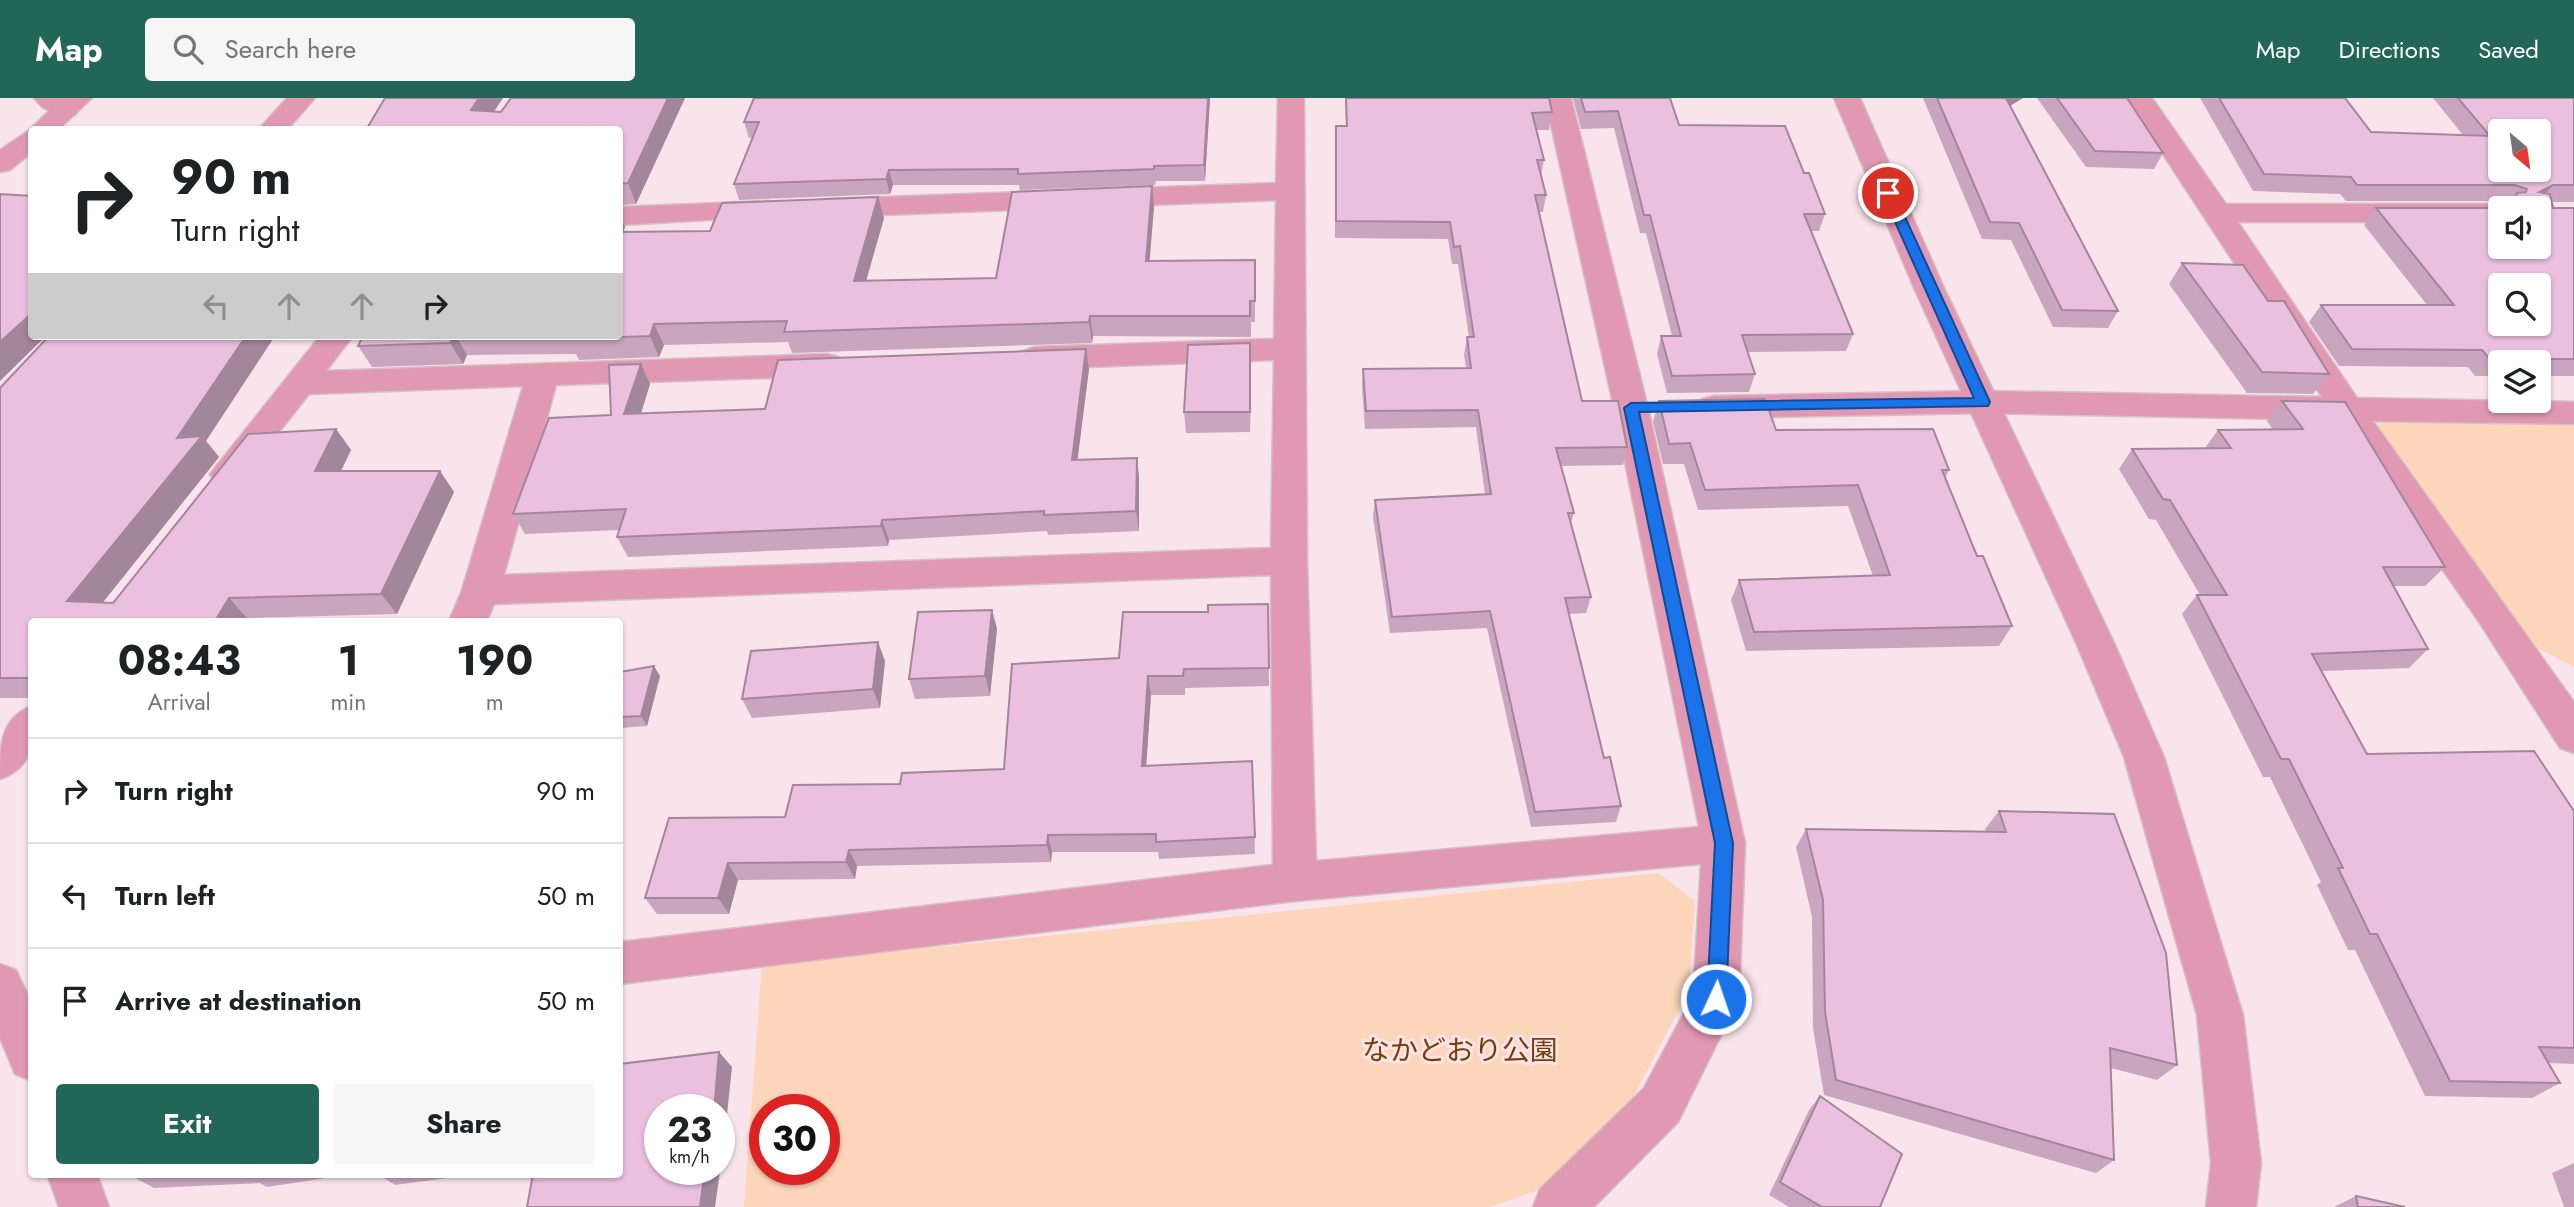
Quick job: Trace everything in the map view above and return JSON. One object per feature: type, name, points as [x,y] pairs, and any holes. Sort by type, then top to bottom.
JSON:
[{"type":"street","points":[[275,126],[303,98]]},
{"type":"street","points":[[1291,98],[1289,561],[1295,882]]},
{"type":"street","points":[[1558,98],[1658,407],[1724,843],[1716,999],[1661,1105],[1558,1207]]},
{"type":"street","points":[[1847,98],[1983,402],[2096,645],[2144,757],[2220,1015],[2236,1163],[2231,1207]]},
{"type":"street","points":[[2139,98],[2219,213],[2349,410],[2558,682],[2574,736]]},
{"type":"street","points":[[44,126],[64,102]]},
{"type":"street","points":[[0,164],[28,141]]},
{"type":"street","points":[[623,216],[1292,191]]},
{"type":"street","points":[[2219,213],[2488,213]]},
{"type":"street","points":[[204,502],[334,340]]},
{"type":"street","points":[[1000,359],[1291,349]]},
{"type":"street","points":[[298,383],[862,364]]},
{"type":"street","points":[[543,375],[475,606],[1289,561]]},
{"type":"street","points":[[1658,407],[1983,402],[2574,412]]},
{"type":"street","points":[[0,762],[28,727]]},
{"type":"street","points":[[623,963],[1295,882],[1724,843]]},
{"type":"street","points":[[0,985],[28,1039]]},
{"type":"street","points":[[73,1178],[84,1207]]},
{"type":"green space","points":[[2388,414],[2574,414],[2574,667],[2526,642],[2377,427]]},
{"type":"green space","name":"なかどおり公園","points":[[1658,873],[1695,901],[1689,990],[1626,1111],[1542,1189],[1489,1207],[744,1207],[749,1140],[749,1185],[840,1185],[840,1094],[752,1094],[762,965]]},
{"type":"building","points":[[385,98],[479,98],[471,110],[501,112],[511,98],[668,98],[628,183],[623,184],[623,126],[368,126]]},
{"type":"building","points":[[754,98],[1208,98],[1204,165],[1018,174],[1018,169],[889,170],[886,179],[734,184],[759,122],[744,122]]},
{"type":"building","points":[[1346,98],[1549,98],[1552,112],[1532,113],[1544,160],[1537,160],[1546,195],[1535,195],[1582,401],[1618,401],[1627,447],[1556,448],[1574,513],[1568,513],[1591,597],[1565,598],[1604,758],[1610,757],[1621,806],[1535,812],[1490,611],[1392,617],[1375,500],[1491,494],[1478,410],[1366,411],[1363,369],[1471,368],[1467,337],[1474,337],[1460,246],[1454,247],[1450,222],[1336,221],[1336,126],[1347,126]]},
{"type":"building","points":[[1581,98],[1670,98],[1679,125],[1785,126],[1804,173],[1809,173],[1825,214],[1804,214],[1853,334],[1742,335],[1755,374],[1672,376],[1661,336],[1681,336],[1650,215],[1644,215],[1618,111],[1585,112]]},
{"type":"building","points":[[1937,98],[2006,98],[2118,311],[2062,310],[2019,223],[1990,222]]},
{"type":"building","points":[[2057,98],[2127,98],[2163,153],[2095,151]]},
{"type":"building","points":[[2219,98],[2345,98],[2371,132],[2488,136],[2488,182],[2552,182],[2552,119],[2488,119],[2488,134],[2458,98],[2574,98],[2574,185],[2553,185],[2539,192],[2550,196],[2516,196],[2517,193],[2526,192],[2527,189],[2514,185],[2357,185],[2351,177],[2264,174]]},
{"type":"building","points":[[1152,186],[1146,261],[1255,260],[1255,301],[1250,301],[1250,316],[1090,316],[1089,322],[784,332],[787,321],[654,324],[650,336],[623,337],[623,232],[710,231],[722,203],[878,197],[854,281],[996,278],[1012,192]]},
{"type":"building","points":[[0,194],[28,196],[28,317],[0,342]]},
{"type":"building","points":[[2551,199],[2553,208],[2574,208],[2574,359],[2551,359],[2551,350],[2488,350],[2488,357],[2482,350],[2352,349],[2321,305],[2454,305],[2376,208],[2488,208],[2488,259],[2551,259]]},
{"type":"building","points":[[2182,263],[2243,265],[2268,301],[2284,301],[2329,374],[2262,372]]},
{"type":"building","points":[[45,340],[243,340],[177,438],[202,436],[67,601],[113,603],[248,434],[336,429],[315,471],[440,471],[381,594],[229,598],[217,618],[28,618],[28,678],[0,678],[0,388]]},
{"type":"building","points":[[361,340],[452,340],[450,343],[358,346]]},
{"type":"building","points":[[1250,343],[1250,412],[1184,412],[1188,345]]},
{"type":"building","points":[[1086,349],[1072,460],[1137,458],[1136,511],[1044,515],[1044,511],[882,520],[881,526],[617,537],[626,509],[513,514],[549,418],[611,415],[609,365],[641,364],[624,414],[765,409],[778,360]]},
{"type":"building","points":[[1765,399],[1776,430],[1933,429],[1949,470],[1942,470],[1977,556],[1983,556],[2012,626],[1754,632],[1739,580],[1890,575],[1858,485],[1705,490],[1690,443],[1669,444],[1659,401]]},
{"type":"building","points":[[2282,401],[2345,402],[2445,567],[2383,567],[2428,649],[2312,654],[2367,754],[2534,751],[2574,811],[2574,1048],[2539,1047],[2560,1083],[2450,1081],[2377,934],[2370,934],[2338,868],[2343,868],[2289,759],[2281,759],[2197,595],[2227,595],[2170,500],[2163,499],[2132,449],[2231,448],[2218,430],[2303,429]]},
{"type":"building","points":[[1268,604],[1269,668],[1184,669],[1183,676],[1148,676],[1142,766],[1252,761],[1255,837],[1156,842],[1156,834],[1048,835],[1047,845],[849,850],[846,862],[728,863],[718,898],[645,898],[669,818],[785,817],[793,785],[900,784],[902,773],[1004,769],[1012,664],[1119,658],[1123,612],[1208,612],[1208,605]]},
{"type":"building","points":[[992,610],[985,676],[909,679],[918,612]]},
{"type":"building","points":[[878,642],[873,689],[742,699],[751,651]]},
{"type":"building","points":[[654,666],[641,716],[623,717],[623,671]]},
{"type":"building","points":[[1999,811],[2114,814],[2166,953],[2177,1065],[2110,1048],[2114,1160],[1836,1080],[1825,1012],[1823,900],[1806,829],[2006,832]]},
{"type":"building","points":[[719,1052],[715,1094],[644,1094],[644,1185],[703,1185],[700,1207],[527,1207],[532,1178],[623,1178],[623,1064]]},
{"type":"building","points":[[1820,1096],[1902,1154],[1880,1207],[1822,1207],[1780,1182]]},
{"type":"building","points":[[2356,1196],[2405,1207],[2358,1207]]},
{"type":"route","points":[[1716,999],[1724,843],[1631,408],[1983,402],[1888,193]]}]
